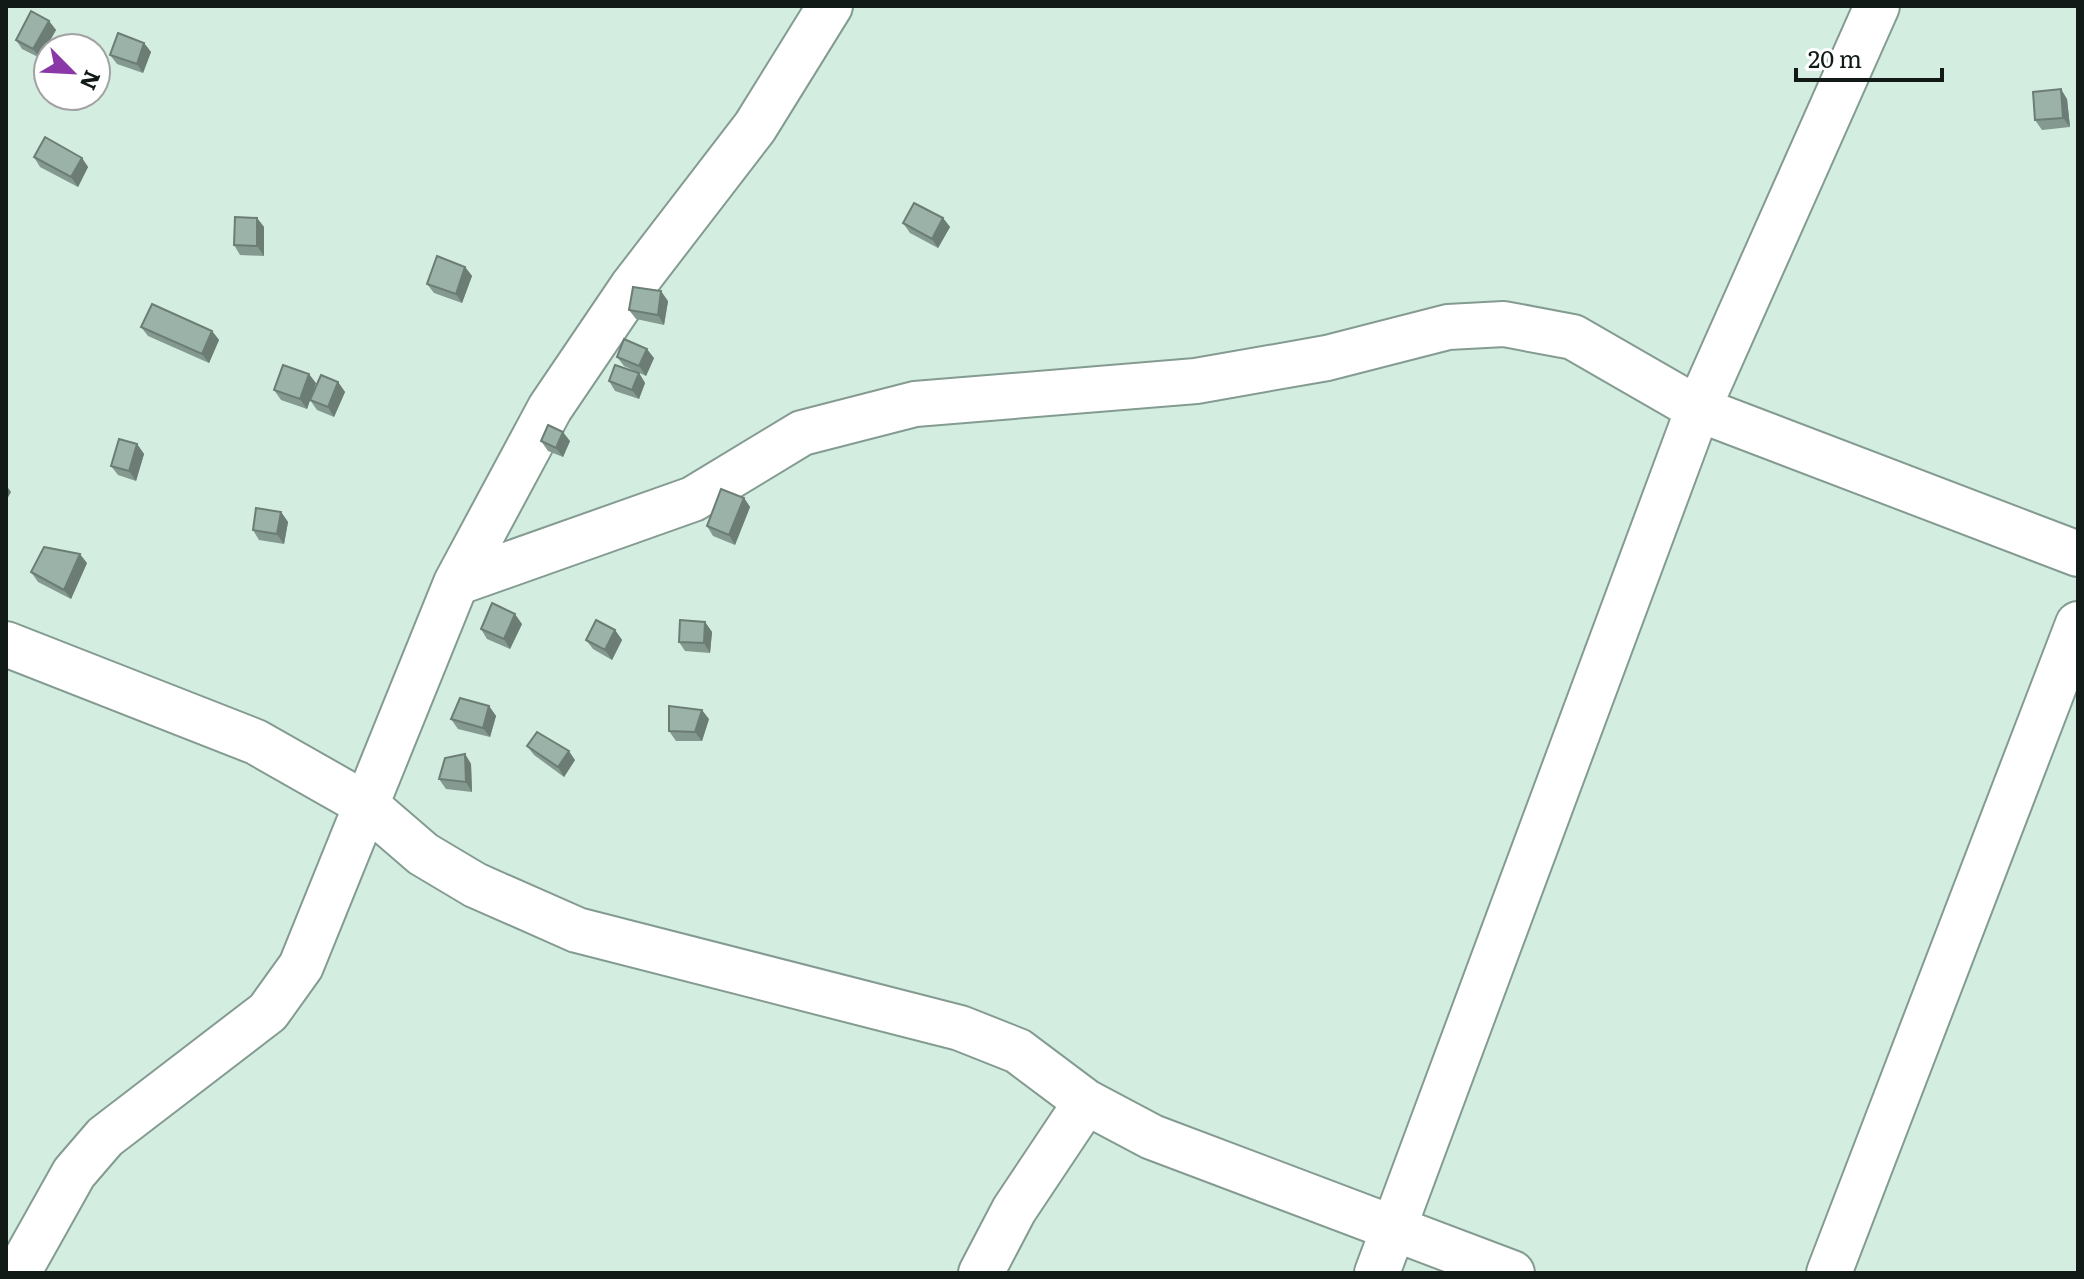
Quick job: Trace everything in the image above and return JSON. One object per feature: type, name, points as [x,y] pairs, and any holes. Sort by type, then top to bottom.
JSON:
[{"type":"street","points":[[18,1273],[74,1173],[105,1137],[268,1012],[301,966],[456,583],[550,408],[632,287],[755,127],[830,6]]},
{"type":"street","points":[[1377,1273],[1698,409],[1877,6]]},
{"type":"street","points":[[456,583],[693,499],[802,433],[830,425],[915,404],[1196,381],[1327,358],[1448,327],[1504,324],[1573,337],[1698,409],[2078,554]]},
{"type":"street","points":[[1829,1273],[2078,624]]},
{"type":"street","points":[[6,644],[256,742],[365,804],[423,854],[475,885],[577,930],[960,1028],[1018,1051],[1086,1102],[1152,1137],[1512,1273]]},
{"type":"street","points":[[981,1273],[1014,1210],[1086,1102]]},
{"type":"building","points":[[31,11],[49,21],[43,32],[32,32],[32,48],[16,40]]},
{"type":"building","points":[[118,33],[144,43],[137,64],[112,56]]},
{"type":"building","points":[[2061,89],[2063,118],[2035,120],[2033,92]]},
{"type":"building","points":[[45,137],[82,158],[71,177],[34,157]]},
{"type":"building","points":[[914,203],[943,218],[932,239],[903,223]]},
{"type":"building","points":[[235,217],[257,218],[257,246],[234,245]]},
{"type":"building","points":[[437,256],[465,267],[456,294],[427,284]]},
{"type":"building","points":[[633,287],[661,291],[658,315],[629,310]]},
{"type":"building","points":[[152,304],[212,331],[202,354],[141,327]]},
{"type":"building","points":[[624,339],[647,349],[639,366],[617,357]]},
{"type":"building","points":[[283,365],[309,374],[300,399],[274,390]]},
{"type":"building","points":[[615,365],[639,373],[632,390],[609,381]]},
{"type":"building","points":[[321,375],[338,382],[328,407],[310,400]]},
{"type":"building","points":[[548,425],[563,432],[556,448],[541,441]]},
{"type":"building","points":[[119,439],[137,444],[129,471],[111,466]]},
{"type":"building","points":[[721,489],[744,498],[729,535],[707,526]]},
{"type":"building","points":[[256,508],[281,512],[277,534],[253,530]]},
{"type":"building","points":[[44,547],[80,554],[64,590],[31,572]]},
{"type":"building","points":[[492,603],[515,614],[504,639],[481,629]]},
{"type":"building","points":[[596,620],[615,630],[605,650],[586,640]]},
{"type":"building","points":[[680,620],[705,622],[704,643],[679,642]]},
{"type":"building","points":[[460,698],[489,706],[483,728],[451,719]]},
{"type":"building","points":[[669,706],[702,710],[695,732],[669,731]]},
{"type":"building","points":[[537,732],[569,751],[558,767],[527,746]]},
{"type":"building","points":[[465,754],[466,782],[439,779],[445,758]]}]
